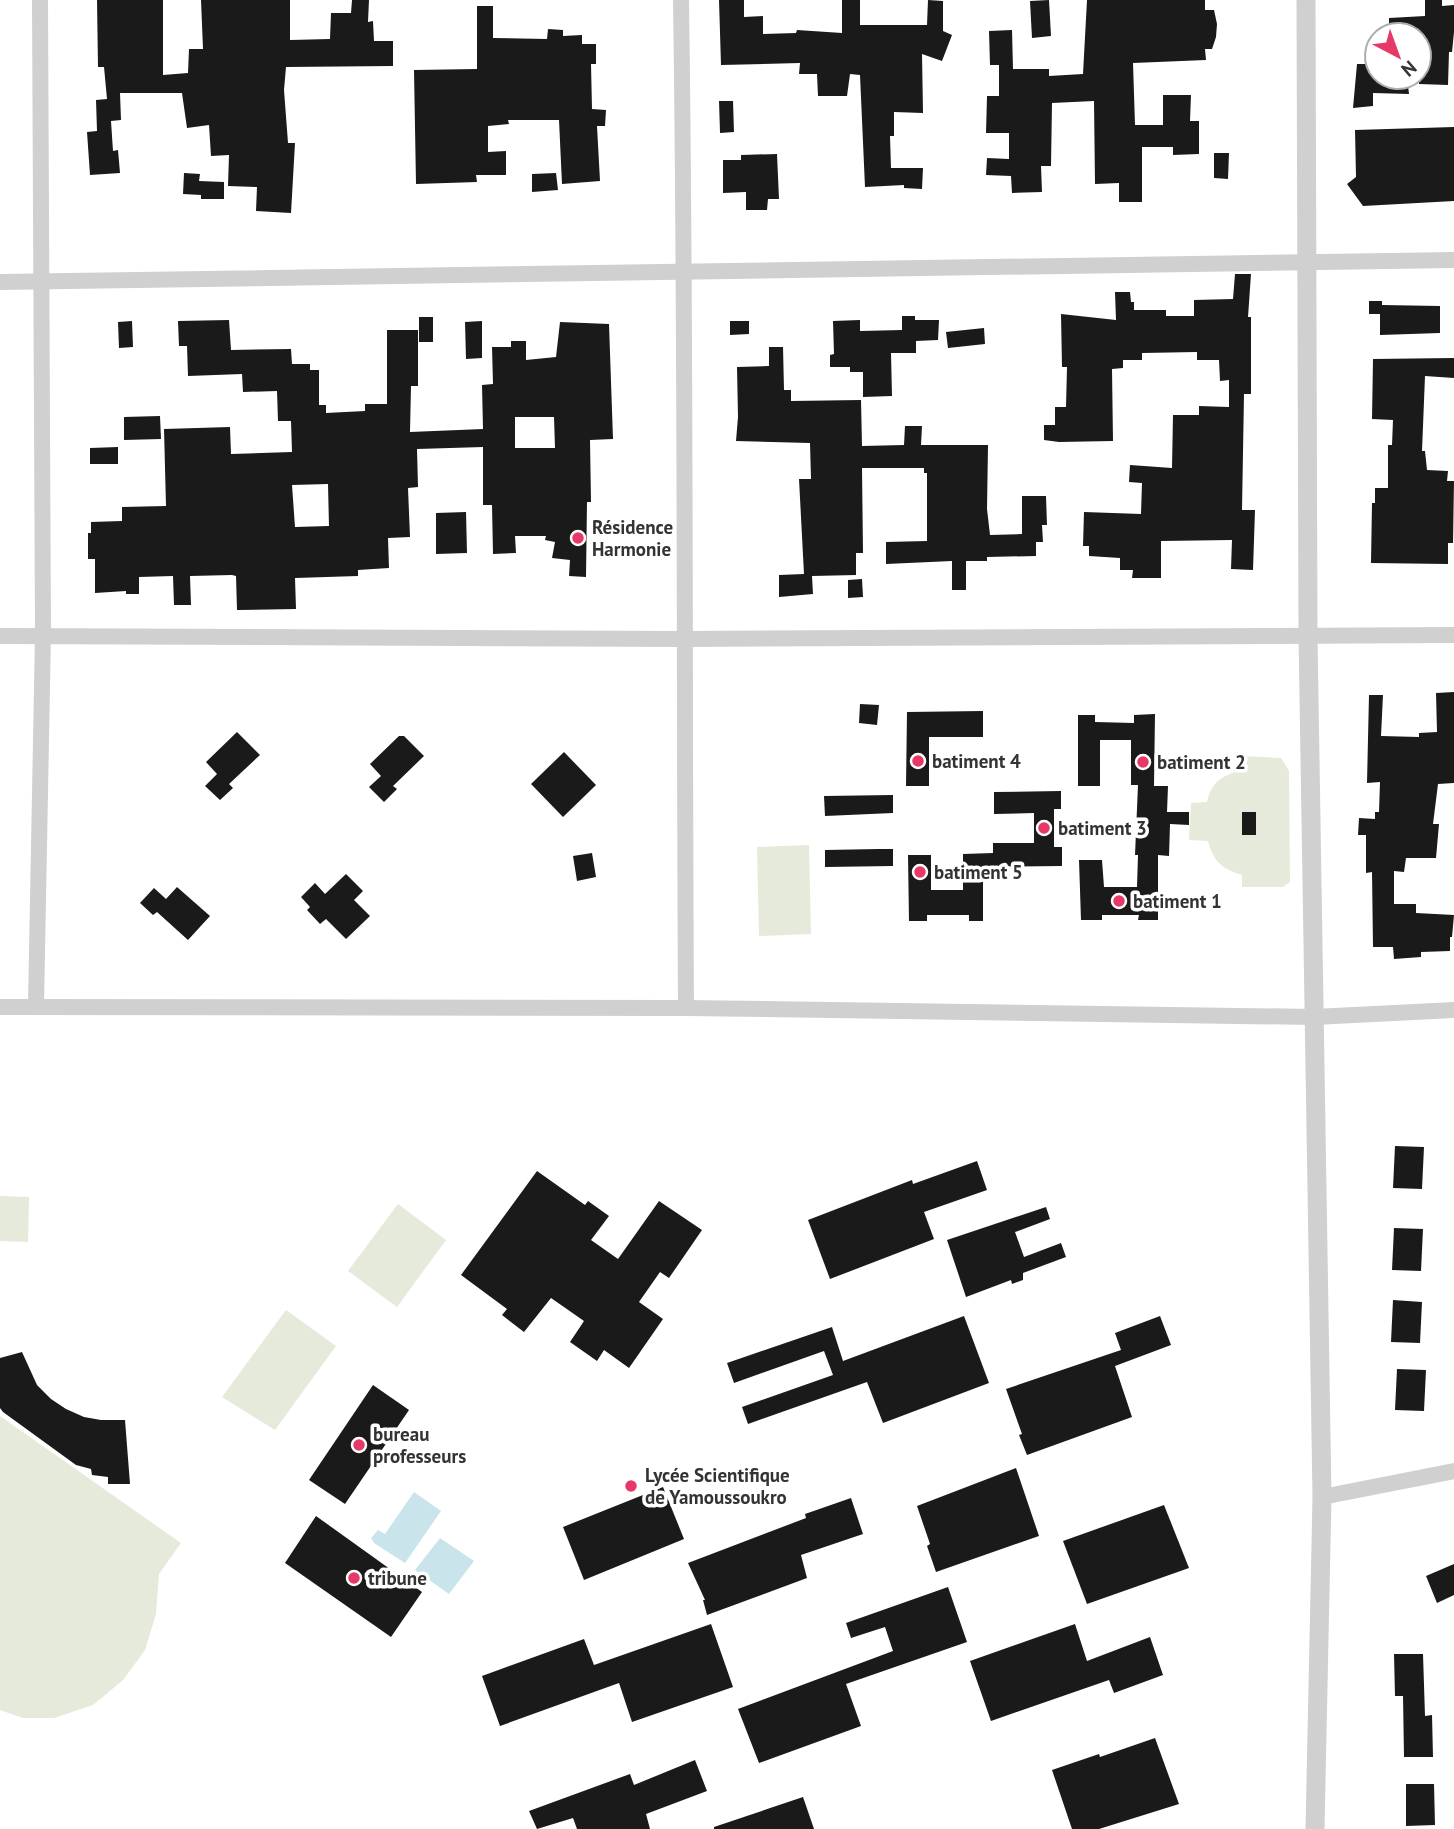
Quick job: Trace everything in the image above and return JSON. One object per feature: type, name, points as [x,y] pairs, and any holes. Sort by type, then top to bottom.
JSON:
[{"type":"street","points":[[36,1006],[43,634],[40,0]]},
{"type":"street","points":[[681,0],[685,272],[683,639],[686,1008]]},
{"type":"street","points":[[1306,0],[1308,636],[1322,1497],[1315,1829]]},
{"type":"street","points":[[0,282],[1454,260]]},
{"type":"street","points":[[0,636],[43,634],[683,639],[1454,635]]},
{"type":"street","points":[[0,1007],[686,1008],[1314,1017],[1454,1010]]},
{"type":"street","points":[[1322,1497],[1454,1471]]},
{"type":"shaded area","points":[[1241,756],[1281,758],[1289,771],[1290,882],[1283,887],[1242,887],[1242,875],[1219,863],[1208,841],[1189,840],[1191,803],[1207,802],[1218,781],[1240,770]]},
{"type":"shaded area","points":[[809,845],[811,934],[759,936],[757,847]]},
{"type":"shaded area","points":[[0,1196],[29,1197],[28,1242],[0,1241]]},
{"type":"shaded area","points":[[398,1204],[446,1240],[397,1307],[348,1271]]},
{"type":"shaded area","points":[[286,1310],[336,1346],[275,1430],[222,1397]]},
{"type":"shaded area","points":[[0,1416],[181,1543],[159,1574],[156,1614],[145,1650],[123,1680],[93,1705],[54,1718],[23,1718],[0,1710]]},
{"type":"water","points":[[414,1492],[441,1511],[405,1563],[374,1543],[371,1538],[378,1530],[385,1534]]},
{"type":"water","points":[[440,1538],[474,1561],[449,1594],[415,1570]]},
{"type":"building","points":[[97,0],[163,0],[163,75],[188,73],[189,49],[203,49],[201,0],[290,0],[290,40],[330,39],[331,13],[351,13],[352,0],[369,0],[368,22],[373,21],[374,41],[393,41],[393,66],[286,67],[284,90],[288,143],[295,143],[291,213],[256,211],[257,187],[228,186],[229,155],[211,156],[209,125],[187,128],[182,93],[120,93],[121,120],[111,121],[113,151],[118,150],[120,173],[90,175],[87,132],[97,131],[96,100],[107,99],[104,67],[98,67]]},
{"type":"building","points":[[719,0],[744,0],[744,17],[763,16],[763,34],[796,33],[797,30],[842,33],[842,0],[860,0],[860,25],[927,25],[928,0],[943,1],[943,31],[952,35],[942,61],[922,54],[923,113],[894,112],[894,136],[890,136],[891,168],[923,168],[922,189],[904,188],[904,185],[865,187],[860,75],[850,74],[847,96],[818,96],[817,74],[799,74],[800,63],[721,65]]},
{"type":"building","points":[[1049,0],[1051,36],[1032,38],[1030,1]]},
{"type":"building","points":[[1087,0],[1205,0],[1205,10],[1214,10],[1216,37],[1212,49],[1205,49],[1206,60],[1133,63],[1135,125],[1163,125],[1163,95],[1191,95],[1190,121],[1199,121],[1199,154],[1173,155],[1173,147],[1142,147],[1142,202],[1119,202],[1119,183],[1095,184],[1094,101],[1052,103],[1051,166],[1041,166],[1042,192],[1012,193],[1011,176],[986,175],[987,158],[1009,159],[1009,133],[986,133],[987,96],[999,96],[999,65],[990,65],[989,31],[1012,30],[1013,69],[1049,69],[1049,76],[1083,74]]},
{"type":"building","points":[[1425,0],[1442,0],[1442,6],[1454,5],[1448,85],[1433,84],[1433,21],[1389,21],[1389,18],[1425,16]]},
{"type":"building","points":[[477,6],[493,6],[493,38],[547,39],[548,29],[563,30],[563,36],[582,35],[582,44],[596,44],[596,64],[591,64],[592,109],[606,110],[605,126],[597,126],[600,181],[562,184],[559,120],[508,120],[509,124],[488,126],[488,152],[506,151],[506,175],[476,175],[477,182],[416,184],[414,70],[477,69]]},
{"type":"building","points":[[1357,64],[1363,64],[1363,91],[1409,91],[1409,94],[1373,93],[1373,106],[1353,108]]},
{"type":"building","points":[[719,101],[733,101],[734,132],[720,133]]},
{"type":"building","points":[[1454,127],[1454,201],[1363,206],[1347,184],[1356,177],[1355,130]]},
{"type":"building","points":[[1214,153],[1229,153],[1228,179],[1214,178]]},
{"type":"building","points":[[777,154],[779,199],[768,199],[767,210],[746,210],[746,192],[723,193],[723,160],[741,160],[741,155]]},
{"type":"building","points":[[184,173],[200,174],[199,181],[224,182],[224,199],[201,199],[201,195],[183,194]]},
{"type":"building","points":[[556,173],[558,190],[532,192],[532,174]]},
{"type":"building","points":[[1235,274],[1251,274],[1248,317],[1251,317],[1251,394],[1244,394],[1242,510],[1255,510],[1253,570],[1231,569],[1232,540],[1161,541],[1161,578],[1132,578],[1133,570],[1120,570],[1120,558],[1089,556],[1089,546],[1083,546],[1084,512],[1141,514],[1142,483],[1129,482],[1130,465],[1172,468],[1173,415],[1199,415],[1199,406],[1229,407],[1229,380],[1220,381],[1219,360],[1197,360],[1197,352],[1142,353],[1142,360],[1123,360],[1123,368],[1112,369],[1113,441],[1044,440],[1044,425],[1055,425],[1055,407],[1066,407],[1067,367],[1062,367],[1061,314],[1116,320],[1115,292],[1130,292],[1134,310],[1166,310],[1166,316],[1194,316],[1194,300],[1233,299]]},
{"type":"building","points":[[1369,301],[1382,301],[1382,305],[1440,306],[1440,333],[1380,335],[1380,314],[1369,314]]},
{"type":"building","points":[[902,316],[915,316],[915,320],[939,320],[938,340],[916,341],[916,353],[891,353],[892,396],[863,397],[863,372],[850,372],[850,367],[830,367],[830,355],[834,354],[833,321],[860,320],[860,331],[902,330]]},
{"type":"building","points":[[419,317],[433,317],[433,342],[419,342]]},
{"type":"building","points":[[229,320],[231,350],[291,349],[292,364],[310,364],[310,370],[319,370],[319,405],[326,405],[326,413],[365,411],[365,404],[387,404],[387,330],[418,330],[418,386],[411,386],[410,432],[483,429],[482,385],[493,384],[492,347],[511,347],[511,341],[526,341],[526,360],[556,357],[560,322],[609,324],[613,439],[590,440],[591,502],[587,502],[586,577],[569,576],[570,560],[552,558],[555,542],[545,540],[546,536],[515,536],[516,553],[493,554],[492,505],[483,505],[483,447],[417,449],[418,487],[408,488],[410,537],[388,538],[389,568],[358,570],[358,576],[295,578],[296,609],[237,610],[236,576],[232,575],[190,576],[191,605],[174,605],[173,576],[139,577],[139,594],[126,594],[126,591],[95,593],[95,559],[88,559],[88,533],[91,533],[91,522],[122,521],[122,507],[166,506],[164,429],[230,427],[231,454],[292,452],[291,421],[278,421],[277,391],[243,392],[242,374],[188,376],[187,346],[179,346],[178,321]],"holes":[[[515,417],[554,417],[555,448],[515,448]],[[328,484],[329,526],[295,527],[292,485]]]},
{"type":"building","points":[[132,321],[133,347],[119,348],[118,322]]},
{"type":"building","points":[[482,321],[482,358],[466,359],[465,322]]},
{"type":"building","points":[[730,321],[749,321],[749,334],[730,335]]},
{"type":"building","points":[[984,328],[985,344],[948,348],[946,332]]},
{"type":"building","points":[[769,347],[783,347],[784,390],[791,390],[791,401],[861,400],[862,446],[904,445],[905,426],[922,426],[921,445],[988,445],[987,509],[990,535],[1022,534],[1022,496],[1046,496],[1047,525],[1042,525],[1043,542],[1036,542],[1036,556],[987,557],[987,561],[966,561],[966,590],[952,590],[952,561],[886,564],[886,542],[927,541],[927,473],[924,473],[924,468],[862,468],[863,553],[856,553],[856,575],[812,576],[813,594],[779,597],[779,575],[804,574],[799,479],[811,479],[810,443],[736,441],[737,367],[769,366]]},
{"type":"building","points":[[1454,358],[1454,378],[1425,376],[1422,451],[1425,451],[1427,470],[1448,471],[1447,481],[1454,481],[1453,543],[1448,543],[1448,564],[1371,563],[1372,503],[1375,503],[1375,488],[1388,488],[1388,445],[1392,445],[1393,420],[1372,419],[1373,359]]},
{"type":"building","points":[[160,416],[161,439],[124,440],[124,417]]},
{"type":"building","points":[[118,447],[118,464],[90,464],[90,448]]},
{"type":"building","points":[[466,512],[467,553],[436,554],[436,513]]},
{"type":"building","points":[[862,579],[863,597],[848,598],[848,580]]},
{"type":"building","points":[[1454,692],[1454,783],[1438,784],[1433,824],[1439,824],[1436,858],[1406,858],[1404,872],[1394,871],[1394,904],[1416,904],[1416,913],[1454,915],[1450,951],[1421,952],[1421,957],[1394,959],[1393,947],[1373,947],[1372,872],[1366,873],[1366,835],[1358,835],[1359,818],[1375,819],[1375,812],[1379,812],[1380,782],[1367,783],[1369,695],[1383,695],[1381,736],[1419,737],[1419,733],[1437,732],[1436,693]]},
{"type":"building","points":[[860,704],[879,705],[877,725],[859,723]]},
{"type":"building","name":"batiment 4","points":[[983,711],[983,737],[929,737],[929,786],[906,786],[907,712]]},
{"type":"building","points":[[1155,714],[1154,786],[1168,786],[1167,812],[1189,812],[1189,825],[1170,824],[1169,856],[1158,855],[1158,920],[1138,920],[1139,915],[1102,915],[1102,920],[1081,920],[1079,860],[1102,860],[1104,887],[1137,887],[1138,855],[1135,855],[1138,785],[1131,785],[1131,740],[1100,740],[1100,786],[1078,786],[1078,715],[1095,715],[1095,722],[1134,723],[1134,715]]},
{"type":"building","points":[[237,732],[260,755],[229,784],[233,788],[220,800],[205,786],[217,774],[206,762]]},
{"type":"building","points":[[399,736],[404,736],[424,756],[393,786],[397,789],[384,802],[369,787],[381,776],[370,764]]},
{"type":"building","points":[[564,752],[596,785],[563,817],[531,784]]},
{"type":"building","points":[[1061,791],[1061,809],[1054,809],[1054,847],[1062,847],[1062,866],[983,867],[983,921],[969,921],[969,915],[927,915],[927,921],[909,921],[908,855],[931,855],[931,890],[963,890],[963,854],[993,853],[993,843],[1034,843],[1034,813],[994,814],[994,792]]},
{"type":"building","points":[[893,795],[893,813],[825,816],[824,796]]},
{"type":"building","points":[[1242,812],[1256,812],[1256,835],[1242,835]]},
{"type":"building","points":[[893,849],[893,866],[825,867],[825,850]]},
{"type":"building","points":[[592,853],[596,877],[577,881],[573,856]]},
{"type":"building","points":[[346,874],[363,891],[354,900],[370,916],[346,939],[326,919],[320,924],[307,910],[310,907],[301,897],[315,883],[325,894]]},
{"type":"building","points":[[177,887],[210,916],[188,940],[157,912],[153,915],[140,903],[154,888],[166,899]]},
{"type":"building","points":[[1395,1146],[1424,1147],[1422,1189],[1393,1188]]},
{"type":"building","points":[[977,1161],[987,1190],[924,1212],[934,1239],[830,1279],[808,1220],[912,1180],[913,1184]]},
{"type":"building","points":[[537,1171],[585,1205],[588,1201],[609,1216],[591,1240],[618,1259],[659,1201],[702,1230],[669,1278],[660,1272],[639,1302],[663,1319],[629,1368],[604,1350],[597,1361],[570,1342],[584,1321],[551,1298],[524,1332],[502,1315],[507,1309],[461,1275]]},
{"type":"building","points":[[1046,1207],[1050,1219],[1015,1232],[1024,1257],[1061,1243],[1066,1257],[1023,1273],[1023,1280],[1012,1284],[1011,1280],[966,1297],[947,1240]]},
{"type":"building","points":[[1394,1228],[1423,1229],[1421,1271],[1392,1270]]},
{"type":"building","points":[[1393,1300],[1422,1302],[1420,1343],[1391,1342]]},
{"type":"building","points":[[964,1316],[989,1383],[883,1423],[867,1382],[748,1424],[742,1407],[833,1375],[824,1351],[734,1383],[727,1363],[832,1327],[843,1361]]},
{"type":"building","points":[[1160,1316],[1171,1345],[1115,1366],[1132,1417],[1027,1455],[1006,1389],[1121,1350],[1115,1333]]},
{"type":"building","points":[[22,1352],[37,1385],[66,1409],[84,1417],[125,1420],[130,1484],[108,1484],[108,1477],[92,1475],[91,1469],[76,1465],[3,1412],[0,1408],[0,1358]]},
{"type":"building","points":[[1397,1369],[1426,1370],[1424,1411],[1395,1410]]},
{"type":"building","name":"bureau professeurs","points":[[373,1385],[409,1410],[345,1504],[309,1480]]},
{"type":"building","points":[[1016,1468],[1039,1536],[936,1572],[917,1506]]},
{"type":"building","points":[[663,1487],[684,1539],[584,1580],[563,1527]]},
{"type":"building","points":[[851,1498],[863,1534],[801,1555],[807,1578],[707,1615],[705,1600],[688,1563],[806,1518],[805,1514]]},
{"type":"building","points":[[1164,1505],[1189,1568],[1087,1604],[1063,1541]]},
{"type":"building","name":"tribune","points":[[316,1516],[422,1592],[391,1637],[285,1563]]},
{"type":"building","points":[[1454,1564],[1454,1595],[1437,1603],[1426,1576]]},
{"type":"building","points":[[948,1587],[967,1642],[846,1684],[861,1726],[759,1763],[738,1709],[893,1651],[885,1627],[851,1638],[846,1623]]},
{"type":"building","points":[[711,1624],[733,1687],[632,1722],[619,1683],[500,1726],[482,1676],[584,1639],[594,1665]]},
{"type":"building","points":[[1075,1624],[1087,1661],[1150,1637],[1163,1675],[1114,1693],[1109,1680],[991,1721],[970,1661]]},
{"type":"building","points":[[1394,1654],[1423,1654],[1425,1716],[1432,1715],[1433,1757],[1404,1757],[1403,1696],[1395,1696]]},
{"type":"building","points":[[1155,1738],[1179,1804],[1099,1829],[1072,1829],[1052,1770]]},
{"type":"building","points":[[695,1760],[707,1791],[646,1814],[650,1829],[577,1829],[573,1818],[537,1829],[529,1811],[630,1774],[634,1785]]},
{"type":"building","points":[[1406,1784],[1434,1784],[1435,1825],[1406,1826]]},
{"type":"building","points":[[803,1797],[814,1829],[714,1829],[714,1827]]},
{"type":"place","name":"Résidence Harmonie","points":[[578,538]]},
{"type":"place","name":"batiment 4","points":[[918,761]]},
{"type":"place","name":"batiment 2","points":[[1143,762]]},
{"type":"place","name":"batiment 3","points":[[1044,828]]},
{"type":"place","name":"batiment 5","points":[[920,872]]},
{"type":"place","name":"batiment 1","points":[[1119,901]]},
{"type":"place","name":"bureau professeurs","points":[[359,1445]]},
{"type":"place","name":"Lycée Scientifique de Yamoussoukro","points":[[631,1486]]},
{"type":"place","name":"tribune","points":[[354,1578]]}]
